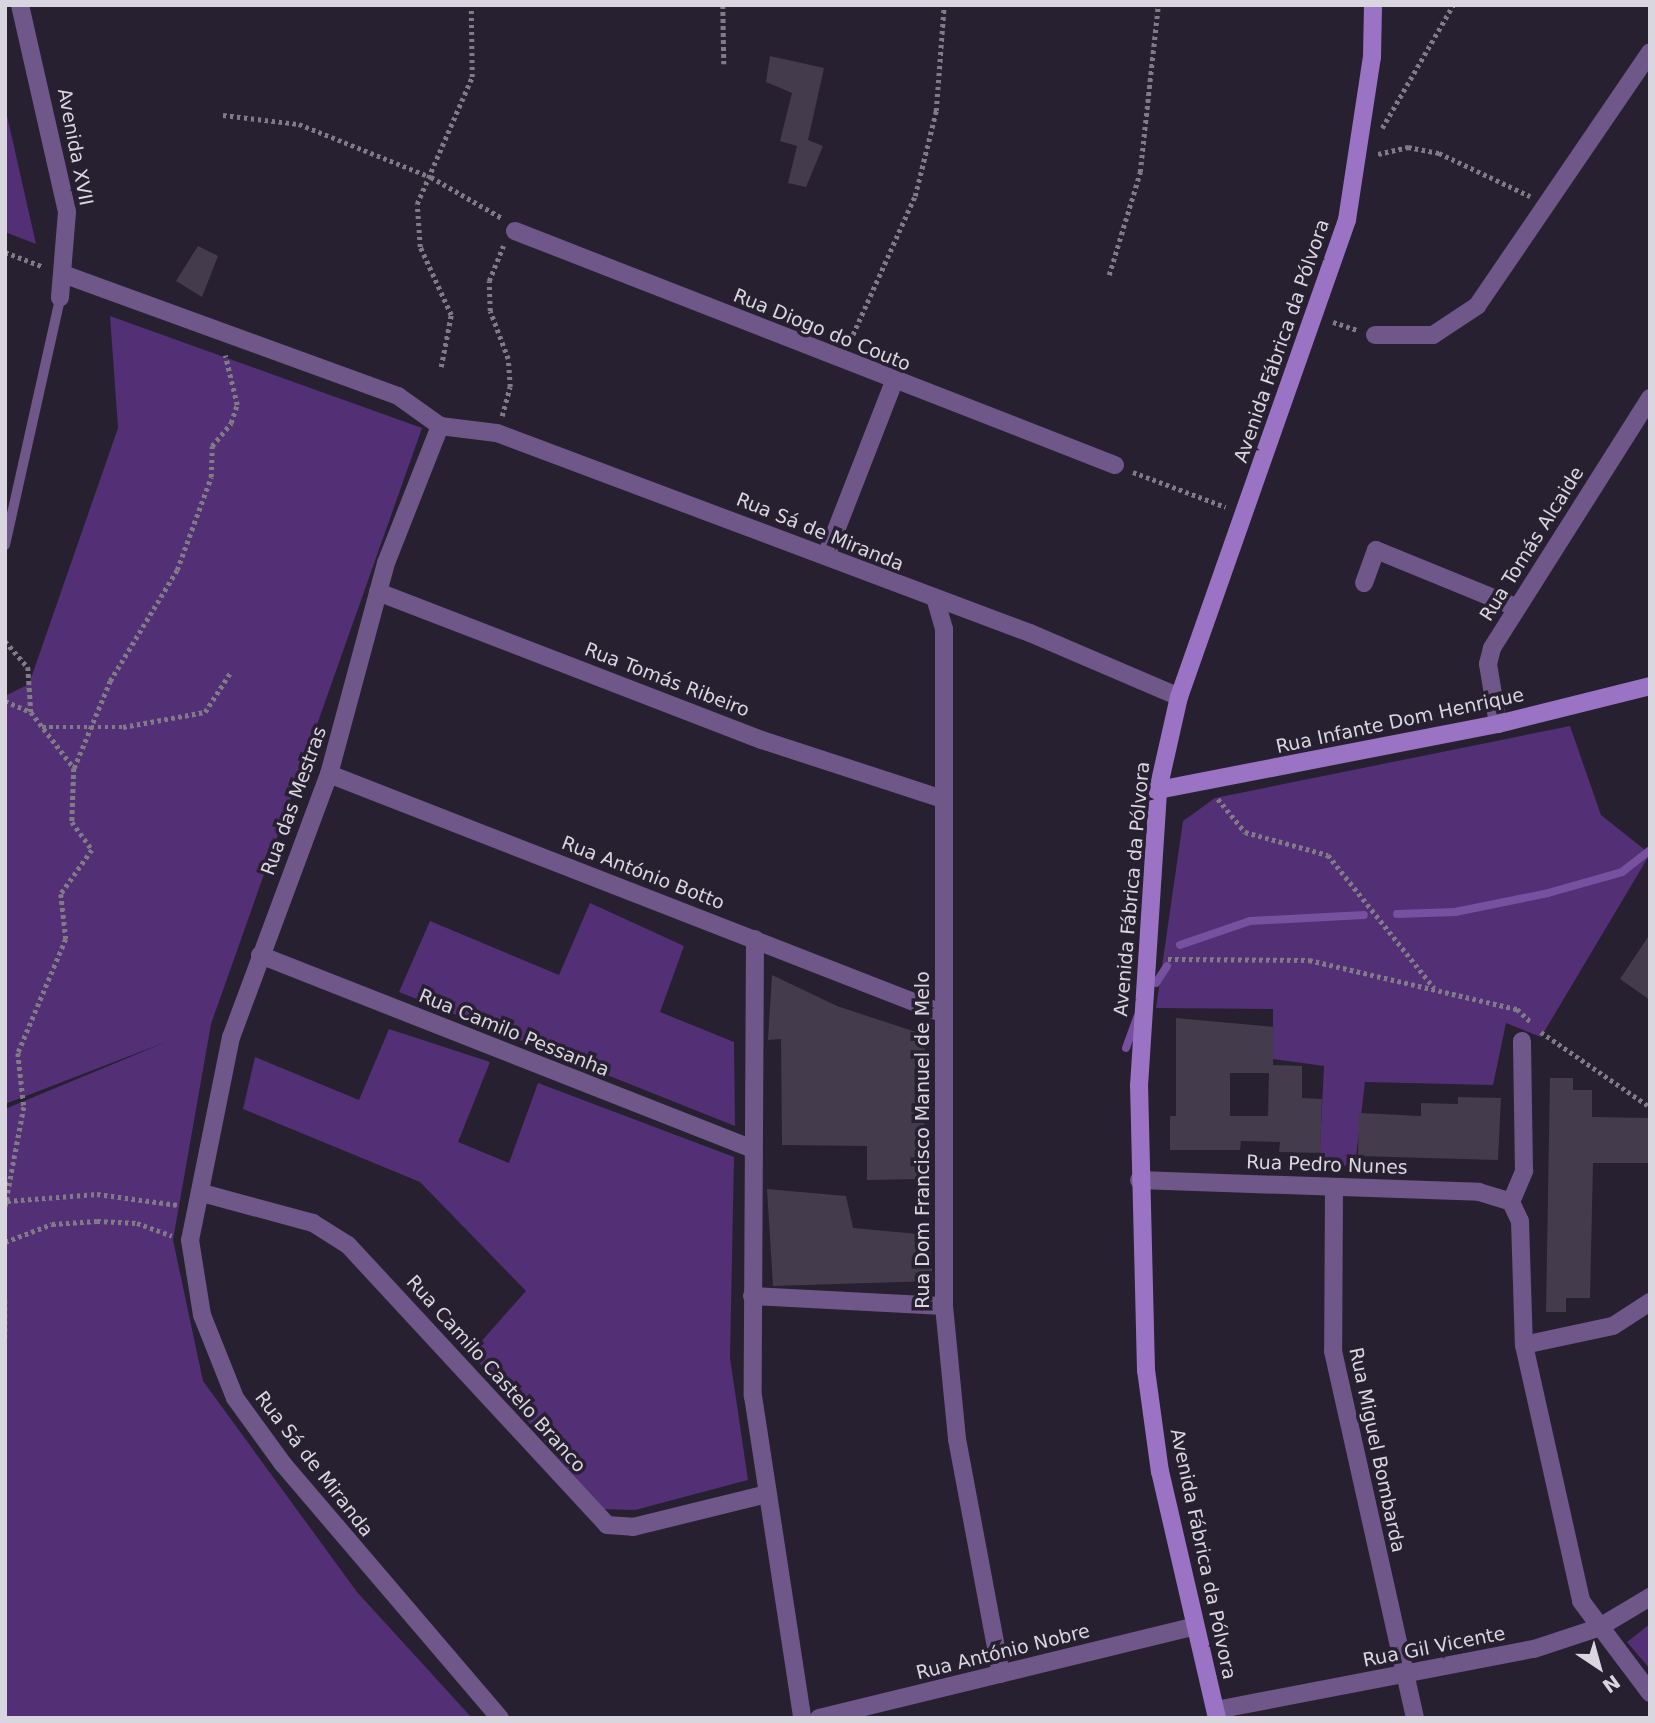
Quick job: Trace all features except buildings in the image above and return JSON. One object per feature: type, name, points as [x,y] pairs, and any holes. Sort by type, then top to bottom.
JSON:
[{"type":"street","name":"Avenida XVII","points":[[20,5],[67,212],[60,298]]},
{"type":"street","name":"Avenida Fábrica da Pólvora","points":[[1217,1714],[1160,1472],[1146,1370],[1139,1180],[1145,957],[1158,790],[1179,697],[1347,220],[1359,158],[1373,5]]},
{"type":"street","points":[[1375,335],[1413,340],[1455,324],[1503,277],[1650,52]]},
{"type":"street","name":"Rua Diogo do Couto","points":[[515,231],[894,382],[1115,465]]},
{"type":"street","points":[[63,274],[398,396],[440,426]]},
{"type":"street","points":[[826,556],[894,382]]},
{"type":"street","name":"Rua Tomás Alcaide","points":[[1498,724],[1488,664],[1516,607],[1650,398]]},
{"type":"street","name":"Rua Sá de Miranda","points":[[440,426],[497,433],[826,556],[1179,697]]},
{"type":"street","name":"Rua das Mestras","points":[[201,1200],[231,1037],[329,774],[378,592],[440,426]]},
{"type":"street","points":[[1364,583],[1376,550],[1516,607]]},
{"type":"street","name":"Rua Tomás Ribeiro","points":[[378,592],[762,740],[943,799]]},
{"type":"street","name":"Rua Dom Francisco Manuel de Melo","points":[[936,601],[944,629],[944,1306],[957,1439],[1001,1674]]},
{"type":"street","name":"Rua Infante Dom Henrique","points":[[1158,790],[1498,724],[1650,686]]},
{"type":"street","name":"Rua António Botto","points":[[329,774],[942,1013]]},
{"type":"street","points":[[755,939],[753,1396],[802,1718]]},
{"type":"street","name":"Rua Camilo Pessanha","points":[[261,955],[753,1149]]},
{"type":"street","points":[[1522,1041],[1524,1171],[1511,1202],[1520,1221],[1524,1345],[1581,1601],[1598,1628],[1650,1693]]},
{"type":"street","name":"Rua Pedro Nunes","points":[[1139,1180],[1493,1193],[1511,1202]]},
{"type":"street","name":"Rua Miguel Bombarda","points":[[1334,1186],[1333,1351],[1416,1718]]},
{"type":"street","name":"Rua Sá de Miranda","points":[[201,1200],[190,1240],[202,1315],[235,1398],[283,1464],[500,1718]]},
{"type":"street","name":"Rua Camilo Castelo Branco","points":[[201,1200],[313,1223],[348,1244],[607,1525],[633,1527],[767,1494]]},
{"type":"street","points":[[752,1296],[944,1306]]},
{"type":"street","points":[[1524,1345],[1613,1326],[1650,1302]]},
{"type":"street","name":"Rua Gil Vicente","points":[[1217,1714],[1406,1673],[1534,1649],[1598,1628],[1650,1597]]},
{"type":"street","name":"Rua António Nobre","points":[[819,1718],[1195,1626]]},
{"type":"lane","name":"Avenida XVII","points":[[5,545],[60,298]]},
{"type":"path","points":[[442,367],[451,314],[420,247],[417,204],[431,177],[472,77],[471,5]]},
{"type":"path","points":[[723,5],[724,64]]},
{"type":"path","points":[[841,360],[915,196],[936,111],[944,5]]},
{"type":"path","points":[[1109,275],[1140,172],[1158,5]]},
{"type":"path","points":[[1359,158],[1401,104],[1453,5]]},
{"type":"path","points":[[223,115],[299,124],[431,177],[491,208],[515,231],[497,254],[489,281],[510,387],[497,433]]},
{"type":"path","points":[[1359,158],[1408,147],[1439,153],[1550,205]]},
{"type":"path","points":[[5,252],[63,274]]},
{"type":"path","points":[[1315,316],[1375,335]]},
{"type":"path","points":[[5,1208],[24,1107],[18,1054],[66,939],[61,894],[92,849],[72,822],[74,768],[89,727],[177,570],[211,477],[212,446],[231,424],[234,379],[216,331]]},
{"type":"path","points":[[1115,465],[1244,513]]},
{"type":"path","points":[[5,641],[28,667],[31,712]]},
{"type":"path","points":[[42,727],[89,727],[205,712],[230,673]]},
{"type":"path","points":[[5,701],[31,712],[74,768]]},
{"type":"path","points":[[1204,782],[1245,832],[1328,855],[1434,988]]},
{"type":"path","points":[[1145,957],[1309,960],[1517,1009],[1547,1038],[1650,1107]]},
{"type":"path","points":[[7,1200],[97,1194],[201,1200]]},
{"type":"path","points":[[5,1242],[52,1224],[97,1221],[137,1223],[190,1240]]},
{"type":"path","points":[[5,1300],[5,1337]]},
{"type":"shaded area","points":[[5,107],[36,244],[5,232]]},
{"type":"shaded area","points":[[110,316],[422,428],[211,1024],[173,1240],[203,1381],[357,1592],[472,1718],[5,1718],[5,1109],[166,1042],[5,1104],[5,696],[29,684],[118,428]]},
{"type":"shaded area","points":[[1570,726],[1601,815],[1650,854],[1541,1037],[1506,1023],[1493,1085],[1365,1082],[1355,1165],[1319,1167],[1324,1066],[1273,1059],[1273,1009],[1156,1008],[1183,821],[1215,798]]},
{"type":"shaded area","points":[[590,903],[684,946],[660,1012],[734,1042],[735,1126],[399,992],[430,921],[559,975]]},
{"type":"shaded area","points":[[389,1029],[490,1062],[458,1142],[509,1163],[538,1083],[734,1157],[730,1358],[748,1480],[635,1510],[601,1509],[471,1353],[526,1291],[420,1182],[243,1109],[255,1057],[359,1100]]},
{"type":"shaded area","points":[[1650,1624],[1650,1669],[1627,1642]]},
{"type":"waterway","points":[[1397,914],[1455,912],[1548,893],[1622,872],[1650,850]]},
{"type":"waterway","points":[[1180,945],[1250,921],[1364,915]]},
{"type":"waterway","points":[[1156,983],[1167,966]]},
{"type":"waterway","points":[[1126,1048],[1137,1017]]}]
